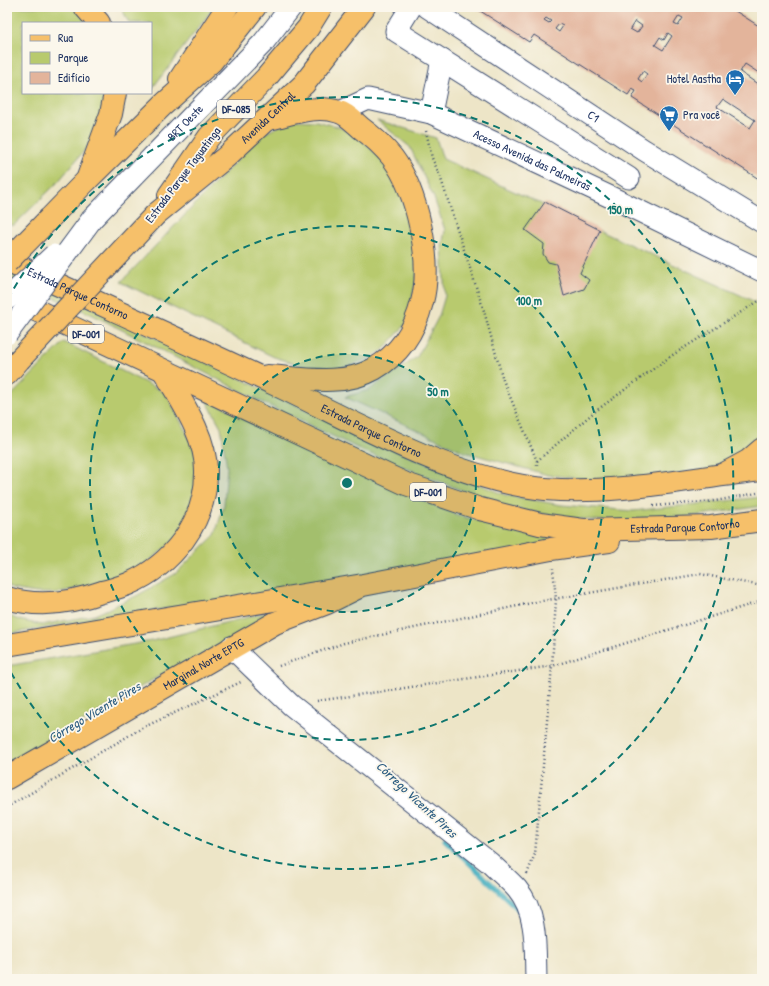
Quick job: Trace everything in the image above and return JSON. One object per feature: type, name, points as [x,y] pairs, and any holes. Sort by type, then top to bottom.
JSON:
[{"type":"main road","points":[[85,7],[98,22]]},
{"type":"main road","points":[[163,105],[227,7]]},
{"type":"main road","points":[[7,262],[163,105],[212,61],[255,7]]},
{"type":"main road","name":"Estrada Parque Taguatinga","points":[[13,367],[156,214],[209,137],[266,78],[308,28],[321,7]]},
{"type":"main road","name":"Avenida Central","points":[[156,214],[226,157],[304,84],[364,7]]},
{"type":"main road","points":[[87,180],[111,114],[114,94]]},
{"type":"main road","points":[[255,375],[320,379],[350,378],[373,370],[396,353],[411,332],[423,301],[425,266],[421,228],[410,191],[392,158],[369,134],[340,112],[317,107],[268,119]]},
{"type":"main road","name":"Estrada Parque Contorno","points":[[7,262],[255,375],[435,461],[507,482],[545,489],[602,490],[762,470]]},
{"type":"main road","name":"Estrada Parque Contorno","points":[[7,298],[406,484],[480,509],[540,524],[583,530],[711,526],[762,520]]},
{"type":"main road","points":[[7,598],[25,603],[58,604],[92,596],[129,584],[160,565],[181,545],[194,523],[204,498],[206,472],[201,446],[191,420],[165,372]]},
{"type":"main road","points":[[724,474],[748,462],[762,449]]},
{"type":"main road","points":[[7,645],[363,585],[551,549],[711,526]]},
{"type":"main road","name":"Marginal Norte EPTG","points":[[7,778],[231,647],[275,623],[327,603],[363,585]]},
{"type":"street","name":"BRT Oeste","points":[[7,298],[92,219],[263,43],[291,7]]},
{"type":"street","points":[[410,7],[396,31],[629,178]]},
{"type":"street","name":"C1","points":[[427,7],[644,150],[762,222]]},
{"type":"street","points":[[427,112],[442,60]]},
{"type":"street","name":"Acesso Avenida das Palmeiras","points":[[340,112],[368,99],[427,112],[760,266]]},
{"type":"street","points":[[619,201],[644,150]]},
{"type":"street","name":"BRT Oeste","points":[[7,334],[92,219]]},
{"type":"street","points":[[231,647],[291,705],[490,863],[517,890],[526,902],[532,917],[536,979]]},
{"type":"path","points":[[427,112],[429,147],[440,176],[484,311],[503,380],[537,461],[537,466]]},
{"type":"path","points":[[537,461],[593,413],[671,356],[762,299]]},
{"type":"path","points":[[517,890],[530,869],[535,854],[552,666],[556,599],[551,549]]},
{"type":"path","points":[[7,807],[142,728],[258,674],[344,643],[556,599],[700,574],[762,586]]},
{"type":"path","points":[[291,705],[552,666],[762,601]]},
{"type":"green space","points":[[7,7],[74,7],[87,22],[22,22],[22,94],[107,94],[94,139],[57,183],[13,226],[7,223]]},
{"type":"green space","points":[[121,7],[214,7],[152,89],[152,22],[128,22]]},
{"type":"green space","points":[[292,120],[316,121],[339,127],[359,137],[397,174],[419,262],[408,322],[383,350],[368,359],[340,369],[323,370],[303,366],[274,357],[121,282],[261,135]]},
{"type":"green space","points":[[377,120],[436,138],[443,159],[762,305],[762,434],[752,448],[718,469],[615,482],[548,475],[465,452],[345,397],[369,390],[417,357],[439,316],[445,296],[442,247],[445,230],[434,198],[410,147]]},
{"type":"green space","points":[[7,267],[371,441],[505,495],[561,505],[633,511],[762,497],[762,506],[638,524],[561,517],[504,507],[366,452],[266,404],[93,315],[7,277]]},
{"type":"green space","points":[[64,342],[166,393],[196,451],[200,482],[190,517],[172,543],[146,563],[109,582],[55,593],[36,593],[12,589],[7,586],[7,400]]},
{"type":"green space","points":[[205,398],[421,500],[460,516],[536,536],[638,533],[7,634],[7,615],[19,620],[42,625],[95,615],[138,595],[175,574],[215,535],[224,505],[227,467],[221,427]]},
{"type":"green space","points":[[309,602],[154,679],[7,767],[7,666],[152,641]]},
{"type":"building","points":[[474,7],[729,7],[762,28],[762,75],[745,64],[740,72],[762,87],[762,181],[632,98],[636,91],[632,89],[628,95],[534,35],[529,42]],"holes":[[[679,16],[683,18],[678,26],[674,24]],[[546,18],[551,21],[549,23],[544,20]],[[635,21],[642,26],[637,33],[630,29]],[[559,24],[563,26],[559,32],[555,29]],[[668,33],[672,36],[663,50],[655,45],[660,37],[664,40]],[[643,71],[647,74],[642,82],[638,79]],[[723,99],[755,120],[750,128],[717,107]]]},
{"type":"building","points":[[545,202],[600,230],[580,273],[589,280],[584,289],[564,296],[556,264],[548,262],[543,254],[544,244],[525,230]]},
{"type":"waterway","name":"Córrego Vicente Pires","points":[[445,840],[520,911]]},
{"type":"place","name":"Hotel Aastha","points":[[735,96]]},
{"type":"place","name":"Pra você","points":[[669,132]]}]
